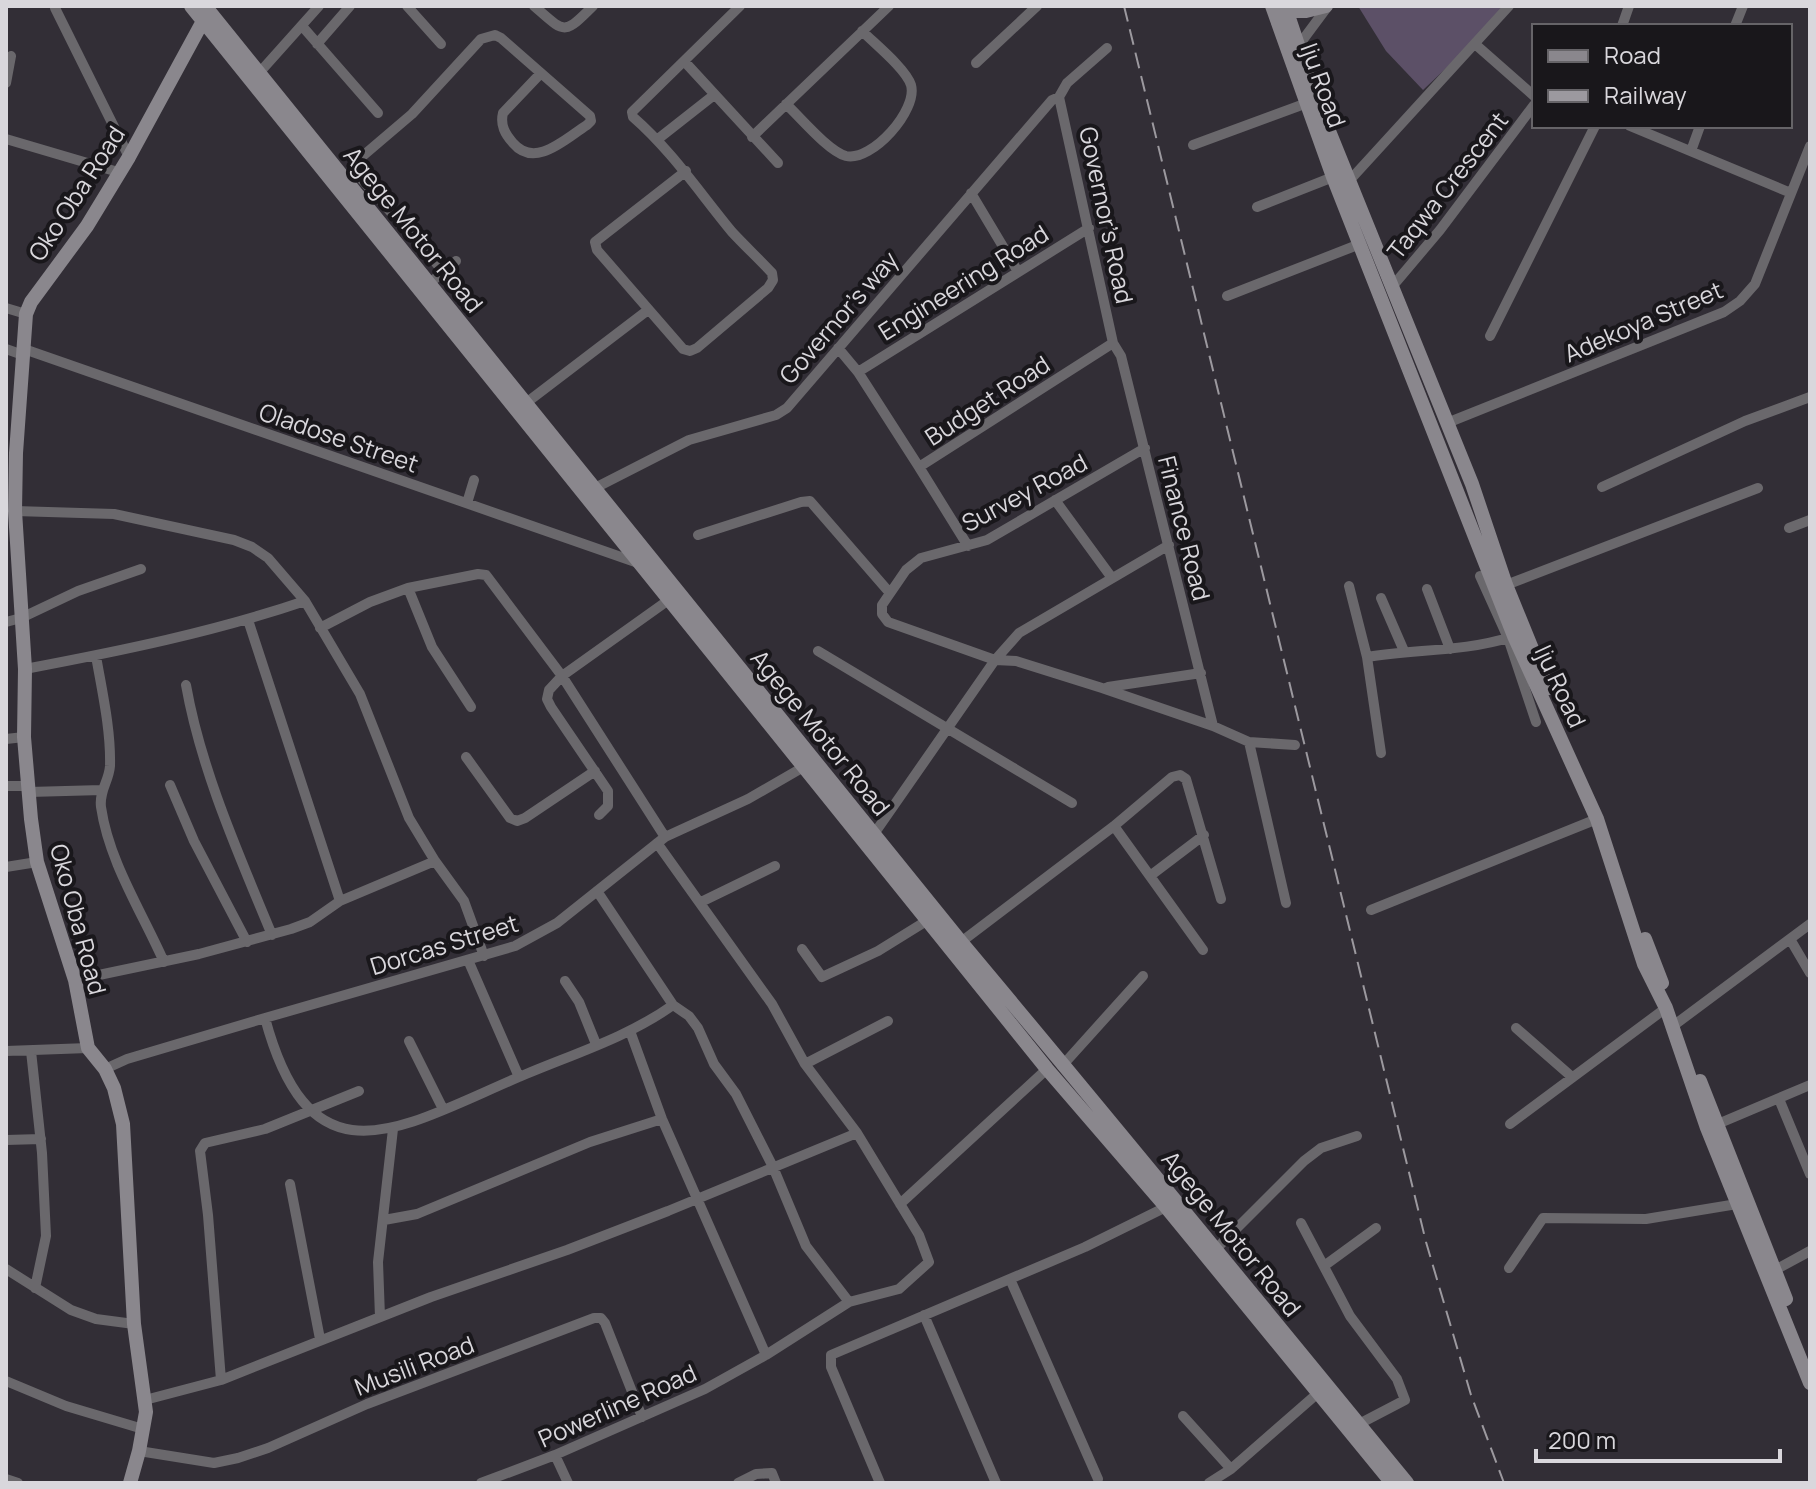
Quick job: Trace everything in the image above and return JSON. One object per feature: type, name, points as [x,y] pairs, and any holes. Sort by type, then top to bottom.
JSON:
[{"type":"main road","name":"Agege Motor Road","points":[[191,6],[204,14],[260,72],[425,288],[526,403],[595,488],[670,599],[874,834],[961,942],[987,983]]},
{"type":"main road","points":[[1281,8],[1306,11],[1327,6]]},
{"type":"main road","name":"Iju Road","points":[[1281,8],[1307,103],[1333,177],[1511,637],[1597,819],[1644,964],[1666,1008],[1810,1359]]},
{"type":"main road","name":"Agege Motor Road","points":[[204,14],[810,763],[928,920],[987,983],[1392,1483]]},
{"type":"main road","name":"Oko Oba Road","points":[[130,1483],[143,1429],[145,1400],[134,1324],[123,1124],[114,1088],[105,1069],[88,1048],[75,980],[37,862],[24,737],[25,669],[13,620],[13,402],[23,352],[26,314],[37,292],[87,226],[129,157],[204,14]]},
{"type":"main road","name":"Iju Road","points":[[1294,48],[1472,484],[1506,585],[1677,1023],[1737,1204],[1810,1383]]},
{"type":"main road","name":"Agege Motor Road","points":[[1055,1067],[1216,1249],[1407,1483]]},
{"type":"street","points":[[260,72],[319,6]]},
{"type":"street","points":[[317,44],[350,6]]},
{"type":"street","points":[[407,6],[441,44]]},
{"type":"street","points":[[534,6],[559,27],[566,29],[593,6]]},
{"type":"street","points":[[686,171],[595,242],[597,250],[648,310],[683,349],[690,351],[768,288],[773,280],[772,273],[734,234],[686,171],[658,139],[633,117],[632,112],[740,6]]},
{"type":"street","points":[[752,137],[889,6]]},
{"type":"street","points":[[976,63],[1037,6]]},
{"type":"street","points":[[1294,48],[1327,6]]},
{"type":"street","points":[[1350,180],[1509,6]]},
{"type":"street","points":[[55,8],[129,157]]},
{"type":"street","points":[[302,26],[378,113]]},
{"type":"street","points":[[786,104],[844,156],[853,156],[885,139],[905,111],[912,95],[911,84],[862,31]]},
{"type":"street","points":[[444,272],[358,175],[358,160],[412,114],[481,39],[489,36],[501,38],[541,73],[590,116],[591,121],[542,153],[526,154],[519,150],[507,136],[502,119],[503,113],[541,73]]},
{"type":"street","name":"Taqwa Crescent","points":[[1475,44],[1532,94]]},
{"type":"street","name":"Governor's way","points":[[595,488],[689,440],[776,415],[787,408],[1052,100],[1059,97],[1067,83],[1107,48]]},
{"type":"street","points":[[6,83],[11,56]]},
{"type":"street","points":[[684,61],[778,163]]},
{"type":"street","points":[[658,139],[714,95]]},
{"type":"street","name":"Governor's Road","points":[[1059,97],[1113,343]]},
{"type":"street","points":[[1193,145],[1307,103]]},
{"type":"street","name":"Taqwa Crescent","points":[[1391,288],[1440,230],[1532,108]]},
{"type":"street","points":[[1490,336],[1594,128]]},
{"type":"street","points":[[1635,128],[1791,193]]},
{"type":"street","points":[[1691,151],[1699,128]]},
{"type":"street","points":[[6,139],[118,172]]},
{"type":"street","name":"Adekoya Street","points":[[1447,423],[1724,312],[1740,301],[1755,284],[1810,146]]},
{"type":"street","points":[[1257,207],[1333,177]]},
{"type":"street","points":[[971,193],[1017,270]]},
{"type":"street","name":"Engineering Road","points":[[858,372],[1017,270],[1089,228]]},
{"type":"street","points":[[1227,296],[1360,244]]},
{"type":"street","points":[[425,288],[456,261]]},
{"type":"street","points":[[6,308],[26,314]]},
{"type":"street","points":[[526,403],[648,310]]},
{"type":"street","name":"Finance Road","points":[[1113,343],[1121,356],[1213,726]]},
{"type":"street","name":"Budget Road","points":[[968,546],[919,467],[1113,343]]},
{"type":"street","points":[[838,348],[858,372],[919,467]]},
{"type":"street","name":"Oladose Street","points":[[6,349],[23,352],[646,561]]},
{"type":"street","points":[[1602,487],[1731,427],[1810,397]]},
{"type":"street","name":"Survey Road","points":[[889,592],[906,570],[921,558],[987,540],[1145,448]]},
{"type":"street","points":[[467,503],[474,480]]},
{"type":"street","points":[[1506,585],[1758,488]]},
{"type":"street","points":[[1055,500],[1112,578]]},
{"type":"street","points":[[698,535],[810,501],[889,592],[882,605],[882,614],[888,622],[995,660],[1016,661],[1102,688],[1213,726],[1249,742],[1295,745]]},
{"type":"street","points":[[15,511],[114,514],[234,540],[268,558],[305,601],[360,694],[409,818],[464,901],[484,956]]},
{"type":"street","points":[[1789,528],[1810,520]]},
{"type":"street","points":[[874,834],[995,660],[1019,633],[1169,545]]},
{"type":"street","points":[[13,620],[78,591],[141,569]]},
{"type":"street","points":[[320,628],[370,602],[408,588],[486,575],[562,676],[661,840],[733,952],[772,1004],[805,1064],[857,1133],[900,1204],[1055,1067],[1143,976]]},
{"type":"street","points":[[1480,576],[1511,637],[1536,722]]},
{"type":"street","points":[[1349,586],[1367,657],[1381,753]]},
{"type":"street","points":[[408,588],[432,647],[471,707]]},
{"type":"street","points":[[1427,589],[1450,649]]},
{"type":"street","points":[[1381,598],[1404,651]]},
{"type":"street","points":[[599,815],[608,806],[608,791],[547,699],[549,690],[562,676],[670,599]]},
{"type":"street","points":[[25,669],[96,656],[248,620],[305,601]]},
{"type":"street","points":[[248,620],[340,901]]},
{"type":"street","points":[[1367,657],[1404,651],[1450,649],[1511,637]]},
{"type":"street","points":[[818,651],[1072,803]]},
{"type":"street","points":[[96,656],[105,707],[110,765],[108,780],[102,790],[104,818],[118,866],[164,962]]},
{"type":"street","points":[[1102,688],[1201,673]]},
{"type":"street","points":[[186,685],[194,731],[272,935]]},
{"type":"street","points":[[6,739],[24,737]]},
{"type":"street","points":[[1249,742],[1286,903]]},
{"type":"street","points":[[466,757],[510,818],[517,821],[595,771]]},
{"type":"street","name":"Dorcas Street","points":[[105,1069],[127,1059],[515,946],[537,936],[661,840],[735,805],[810,763]]},
{"type":"street","points":[[961,942],[1114,826],[1172,777],[1180,775],[1186,779],[1221,899]]},
{"type":"street","points":[[170,785],[194,841],[247,942]]},
{"type":"street","points":[[6,786],[102,790]]},
{"type":"street","points":[[1371,910],[1597,819]]},
{"type":"street","points":[[1114,826],[1203,950]]},
{"type":"street","points":[[1150,876],[1204,835]]},
{"type":"street","points":[[75,980],[272,935],[310,922],[340,901],[435,861]]},
{"type":"street","points":[[6,867],[37,862]]},
{"type":"street","points":[[701,902],[775,866]]},
{"type":"street","points":[[597,891],[673,1005],[689,1016],[698,1028],[714,1064],[736,1094],[773,1167],[806,1246],[849,1302]]},
{"type":"street","points":[[802,949],[820,977],[825,976],[878,951],[928,920]]},
{"type":"street","points":[[1677,1023],[1810,924]]},
{"type":"street","points":[[1790,939],[1810,973]]},
{"type":"street","points":[[468,960],[519,1077]]},
{"type":"street","points":[[565,981],[579,1002],[596,1044]]},
{"type":"street","points":[[265,1018],[274,1053],[284,1074],[311,1112],[354,1131],[393,1129],[630,1031],[673,1005]]},
{"type":"street","points":[[1510,1124],[1666,1008]]},
{"type":"street","points":[[805,1064],[888,1021]]},
{"type":"street","points":[[1516,1028],[1572,1077]]},
{"type":"street","points":[[630,1031],[662,1119],[766,1355]]},
{"type":"street","points":[[409,1041],[443,1109]]},
{"type":"street","points":[[6,1051],[88,1048]]},
{"type":"street","points":[[31,1051],[41,1139],[46,1236],[35,1288]]},
{"type":"street","points":[[1712,1126],[1810,1085]]},
{"type":"street","points":[[221,1380],[200,1151],[205,1143],[214,1139],[265,1129],[359,1091]]},
{"type":"street","points":[[1779,1099],[1810,1174]]},
{"type":"street","points":[[384,1220],[417,1214],[590,1142],[662,1119]]},
{"type":"street","points":[[380,1317],[378,1262],[393,1129]]},
{"type":"street","points":[[145,1400],[221,1380],[431,1297],[567,1250],[857,1133]]},
{"type":"street","points":[[1216,1249],[1304,1161],[1321,1148],[1357,1136]]},
{"type":"street","points":[[6,1140],[41,1139]]},
{"type":"street","points":[[290,1184],[320,1339]]},
{"type":"street","name":"Powerline Road","points":[[481,1483],[555,1455],[705,1389],[766,1355],[849,1302],[899,1289],[929,1262],[919,1235],[900,1204]]},
{"type":"street","points":[[1509,1268],[1543,1218],[1646,1219],[1737,1204]]},
{"type":"street","points":[[880,1483],[829,1361],[831,1355],[1085,1247],[1166,1207]]},
{"type":"street","points":[[1301,1223],[1350,1316],[1397,1379],[1405,1400],[1359,1424]]},
{"type":"street","points":[[1324,1266],[1376,1228]]},
{"type":"street","points":[[1775,1270],[1810,1251]]},
{"type":"street","points":[[6,1269],[71,1310],[96,1319],[134,1324]]},
{"type":"street","points":[[1010,1279],[1098,1479]]},
{"type":"street","points":[[924,1315],[996,1483]]},
{"type":"street","name":"Musili Road","points":[[139,1451],[214,1463],[238,1458],[410,1387],[594,1318],[601,1318],[605,1323],[642,1417]]},
{"type":"street","points":[[6,1381],[66,1406],[143,1429]]},
{"type":"street","points":[[1209,1483],[1231,1469],[1318,1393]]},
{"type":"street","points":[[1183,1416],[1231,1469]]},
{"type":"street","points":[[555,1455],[568,1483]]},
{"type":"street","points":[[738,1483],[756,1474],[772,1473],[776,1483]]},
{"type":"street","points":[[6,1479],[18,1483]]},
{"type":"shaded area","points":[[1358,6],[1512,6],[1423,90],[1386,51]]},
{"type":"railway","points":[[1124,6],[1426,1242],[1471,1395],[1504,1483]]}]
